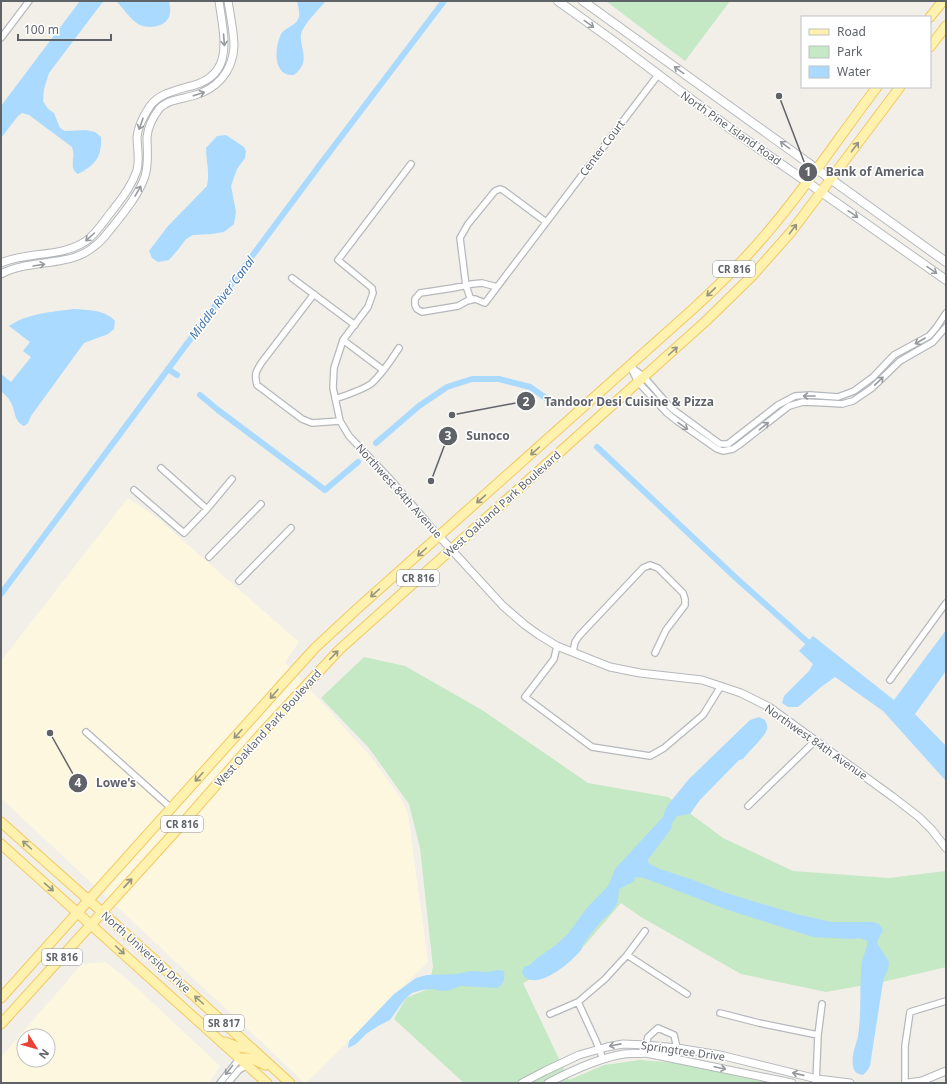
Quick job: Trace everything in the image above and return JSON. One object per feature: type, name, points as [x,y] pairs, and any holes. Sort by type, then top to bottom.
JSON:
[{"type":"main road","name":"North Pine Island Road","points":[[558,1],[732,130],[946,280]]},
{"type":"main road","name":"North Pine Island Road","points":[[583,1],[946,262]]},
{"type":"main road","points":[[931,16],[943,1]]},
{"type":"main road","points":[[931,46],[946,26]]},
{"type":"main road","name":"West Oakland Park Boulevard","points":[[1,998],[315,648],[352,613],[630,366],[735,268],[758,244],[807,182],[877,88]]},
{"type":"main road","name":"West Oakland Park Boulevard","points":[[1,1024],[321,669],[360,631],[706,321],[752,276],[790,232],[899,88]]},
{"type":"main road","name":"North University Drive","points":[[1,822],[290,1083]]},
{"type":"main road","name":"North University Drive","points":[[1,844],[267,1083]]},
{"type":"main road","points":[[220,1040],[238,1047],[252,1049]]},
{"type":"main road","points":[[243,1061],[250,1058],[257,1060],[280,1073]]},
{"type":"street","points":[[1,38],[29,1]]},
{"type":"street","points":[[1,263],[15,258],[70,249],[86,241],[101,225],[130,186],[136,174],[138,166],[137,136],[143,117],[153,102],[164,94],[202,83],[218,68],[223,58],[225,47],[219,1]]},
{"type":"street","points":[[1,274],[17,268],[65,260],[88,251],[101,241],[127,207],[142,184],[148,166],[148,131],[158,111],[168,103],[204,92],[217,84],[226,73],[232,60],[234,45],[228,1]]},
{"type":"street","name":"Center Court","points":[[497,287],[482,283],[420,293],[415,299],[415,306],[422,312],[458,306],[475,299],[485,303],[658,75]]},
{"type":"street","points":[[383,370],[343,340],[368,307],[373,293],[372,288],[338,260],[411,164]]},
{"type":"street","points":[[472,300],[466,286],[460,238],[468,224],[495,191],[500,189],[503,190],[546,222]]},
{"type":"street","points":[[292,278],[355,325]]},
{"type":"street","points":[[314,294],[262,362],[255,373],[255,379],[257,385],[302,419],[312,422],[340,420]]},
{"type":"street","points":[[641,380],[671,408],[720,444],[728,444],[778,405],[795,396],[810,395],[838,397],[854,391],[864,384],[894,356],[929,336],[946,313]]},
{"type":"street","points":[[630,366],[667,413],[699,437],[717,449],[723,451],[733,449],[789,406],[803,402],[842,404],[853,401],[872,388],[900,361],[933,342],[946,326]]},
{"type":"street","name":"Northwest 84th Avenue","points":[[343,340],[334,368],[333,388],[340,420],[349,436],[391,480],[439,536],[503,606],[520,621],[539,636],[557,646],[610,667],[640,673],[702,680],[741,693],[769,707],[919,817],[932,830],[946,848]]},
{"type":"street","points":[[335,399],[371,384],[399,348]]},
{"type":"street","points":[[733,449],[737,437]]},
{"type":"street","points":[[161,468],[207,509]]},
{"type":"street","points":[[134,490],[184,533],[207,509],[232,479]]},
{"type":"street","points":[[209,557],[261,504]]},
{"type":"street","points":[[238,581],[291,528]]},
{"type":"street","points":[[573,652],[575,642],[579,636],[643,568],[650,565],[658,568],[686,599],[685,605],[666,630],[655,652]]},
{"type":"street","points":[[890,680],[946,603]]},
{"type":"street","points":[[557,646],[554,659],[525,698],[592,748],[650,756],[664,748],[703,715],[721,686]]},
{"type":"street","points":[[86,732],[170,808]]},
{"type":"street","points":[[748,806],[815,741]]},
{"type":"street","points":[[550,1014],[578,1002],[605,979],[645,932]]},
{"type":"street","points":[[627,955],[688,994]]},
{"type":"street","points":[[578,1002],[603,1059]]},
{"type":"street","points":[[946,1002],[910,1012],[905,1046],[906,1083],[922,1081],[946,1072]]},
{"type":"street","points":[[816,1081],[818,1035],[822,1004]]},
{"type":"street","points":[[720,1012],[758,1023],[818,1035]]},
{"type":"street","points":[[646,1044],[648,1037],[658,1028],[674,1035],[677,1048],[677,1059]]},
{"type":"street","name":"Springtree Drive","points":[[522,1083],[580,1055],[623,1044],[646,1044],[720,1055],[816,1081],[850,1083]]},
{"type":"street","name":"Springtree Drive","points":[[548,1083],[577,1069],[603,1059],[624,1054],[646,1053],[792,1083]]},
{"type":"street","points":[[220,1083],[243,1061]]},
{"type":"street","points":[[228,1083],[239,1070],[243,1061]]},
{"type":"shaded area","points":[[128,498],[155,516],[299,642],[285,662],[372,758],[402,800],[408,814],[428,962],[306,1083],[1,798],[1,661]]},
{"type":"shaded area","points":[[106,962],[137,988],[220,1066],[209,1083],[1,1083],[1,1057],[16,1040],[16,1068],[56,1068],[56,1028],[26,1028],[82,964]]},
{"type":"green space","points":[[606,1],[730,1],[685,61]]},
{"type":"green space","points":[[364,657],[405,666],[482,710],[588,783],[668,797],[723,838],[793,871],[889,878],[946,871],[946,967],[887,981],[826,992],[741,974],[641,917],[621,903],[577,954],[523,983],[569,1080],[604,1065],[640,1060],[677,1063],[771,1083],[464,1083],[394,1019],[406,998],[428,989],[433,967],[420,848],[409,804],[369,748],[321,698]]},
{"type":"water","points":[[80,1],[105,1],[49,73],[44,89],[43,101],[48,109],[54,113],[60,128],[65,131],[86,130],[95,132],[101,137],[99,156],[93,164],[78,174],[73,167],[72,147],[29,115],[22,113],[18,116],[1,138],[1,106]]},
{"type":"water","points":[[116,1],[169,1],[170,15],[167,21],[159,25],[150,27],[142,26],[132,19]]},
{"type":"water","points":[[297,1],[326,1],[310,19],[302,31],[301,42],[304,58],[303,63],[294,75],[290,75],[284,73],[278,65],[276,55],[281,34],[298,20],[299,13]]},
{"type":"water","points":[[226,135],[244,147],[246,151],[245,158],[237,169],[231,186],[236,212],[234,224],[224,232],[193,235],[186,239],[169,260],[158,262],[152,258],[149,251],[168,226],[207,186],[208,171],[206,148],[217,136]]},
{"type":"water","points":[[74,309],[96,311],[111,317],[115,321],[114,329],[108,334],[84,343],[31,416],[28,423],[24,426],[20,424],[16,418],[10,401],[1,391],[1,374],[11,382],[31,357],[23,351],[30,342],[9,326],[24,318],[49,312]]},
{"type":"water","points":[[946,630],[946,671],[915,714],[946,746],[946,781],[883,711],[835,677],[798,707],[788,707],[782,703],[784,696],[809,671],[813,664],[799,651],[813,636],[894,700]]},
{"type":"water","points":[[759,717],[765,720],[767,725],[764,736],[743,759],[739,760],[700,800],[690,814],[677,816],[672,823],[671,829],[647,861],[660,869],[726,893],[796,914],[831,922],[873,922],[879,924],[883,930],[877,943],[889,962],[882,988],[870,1066],[863,1075],[857,1073],[853,1068],[853,1054],[859,1027],[862,962],[867,944],[867,941],[860,938],[850,939],[813,937],[728,910],[644,878],[636,877],[633,882],[619,889],[617,903],[613,909],[591,934],[581,950],[564,966],[556,972],[540,979],[533,980],[526,978],[522,973],[524,967],[530,965],[568,934],[586,909],[608,886],[615,869],[663,817],[667,806],[689,779],[750,720]]},
{"type":"water","points":[[499,970],[504,971],[504,981],[498,988],[460,986],[450,990],[443,991],[432,989],[412,993],[405,999],[390,1020],[366,1034],[356,1044],[348,1048],[349,1041],[394,994],[416,978],[427,975]]},
{"type":"waterway","name":"Middle River Canal","points":[[1,594],[319,166],[444,1]]},
{"type":"waterway","points":[[168,369],[177,375]]},
{"type":"waterway","points":[[376,443],[419,406],[447,387],[472,379],[499,379],[530,387],[553,403]]},
{"type":"waterway","points":[[200,395],[325,490],[358,462]]},
{"type":"waterway","points":[[597,447],[736,578],[813,647]]},
{"type":"place","name":"Bank of America","points":[[779,96]]},
{"type":"place","name":"Tandoor Desi Cuisine & Pizza","points":[[452,415]]},
{"type":"place","name":"Sunoco","points":[[431,481]]},
{"type":"place","name":"Lowe's","points":[[50,733]]}]
